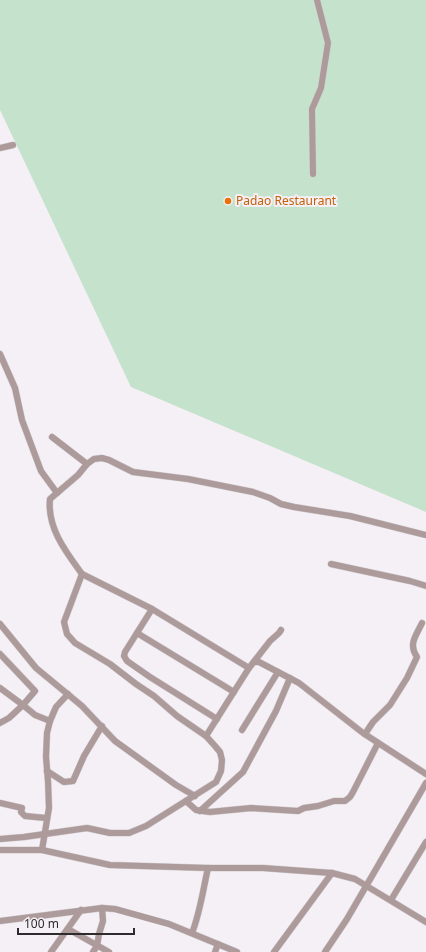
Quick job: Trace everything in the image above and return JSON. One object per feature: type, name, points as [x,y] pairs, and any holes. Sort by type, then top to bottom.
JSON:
[{"type":"street","points":[[314,174],[312,109],[320,88],[328,44],[317,0]]},
{"type":"street","points":[[0,148],[13,145]]},
{"type":"street","points":[[0,354],[15,388],[22,420],[41,471],[57,493]]},
{"type":"street","points":[[52,437],[88,464]]},
{"type":"street","points":[[249,668],[152,610],[82,574],[64,549],[53,528],[49,510],[50,499],[94,459],[102,458],[133,472],[188,479],[253,492],[281,504],[350,516],[426,535]]},
{"type":"street","points":[[331,564],[410,581],[426,586]]},
{"type":"street","points":[[82,574],[64,622],[67,634],[76,643],[110,664],[154,696],[177,716],[206,736],[220,752],[222,760],[221,771],[216,782],[195,796],[193,807]]},
{"type":"street","points":[[152,610],[124,652],[124,656],[128,661],[161,684],[217,719]]},
{"type":"street","points":[[365,734],[372,722],[390,705],[407,678],[417,657],[412,650],[412,643],[422,623]]},
{"type":"street","points":[[0,624],[36,668],[82,706],[116,740],[176,785],[195,796]]},
{"type":"street","points":[[206,736],[249,668],[270,641],[281,630]]},
{"type":"street","points":[[137,633],[234,692]]},
{"type":"street","points":[[0,654],[35,690],[23,706],[10,718],[0,724]]},
{"type":"street","points":[[254,662],[259,662],[299,682],[365,734],[426,774]]},
{"type":"street","points":[[242,730],[278,672]]},
{"type":"street","points":[[0,839],[87,828],[110,833],[129,833],[193,807],[243,772],[276,711],[290,678]]},
{"type":"street","points":[[154,696],[161,684]]},
{"type":"street","points":[[0,688],[35,715],[50,721]]},
{"type":"street","points":[[42,850],[46,818],[49,808],[46,757],[47,733],[56,707],[68,694]]},
{"type":"street","points":[[47,771],[64,782],[74,781],[84,756],[102,726]]},
{"type":"street","points":[[193,807],[210,812],[251,808],[298,811],[304,808],[318,806],[334,801],[345,801],[353,792],[378,743]]},
{"type":"street","points":[[324,952],[347,919],[426,783]]},
{"type":"street","points":[[0,802],[22,808],[21,812],[26,816],[46,818]]},
{"type":"street","points":[[391,900],[426,842]]},
{"type":"street","points":[[0,850],[42,850],[110,865],[264,868],[332,873],[354,879],[426,922]]},
{"type":"street","points":[[192,933],[198,918],[208,868]]},
{"type":"street","points":[[274,952],[332,873]]},
{"type":"street","points":[[93,952],[97,946],[103,922],[102,908]]},
{"type":"street","points":[[0,921],[81,910],[102,908],[115,909],[169,924],[236,952]]},
{"type":"street","points":[[51,952],[81,910]]},
{"type":"street","points":[[68,929],[109,952]]},
{"type":"street","points":[[214,952],[218,944]]},
{"type":"green space","points":[[0,0],[426,0],[426,512],[131,387],[0,110]]},
{"type":"place","name":"Padao Restaurant","points":[[228,201]]}]
